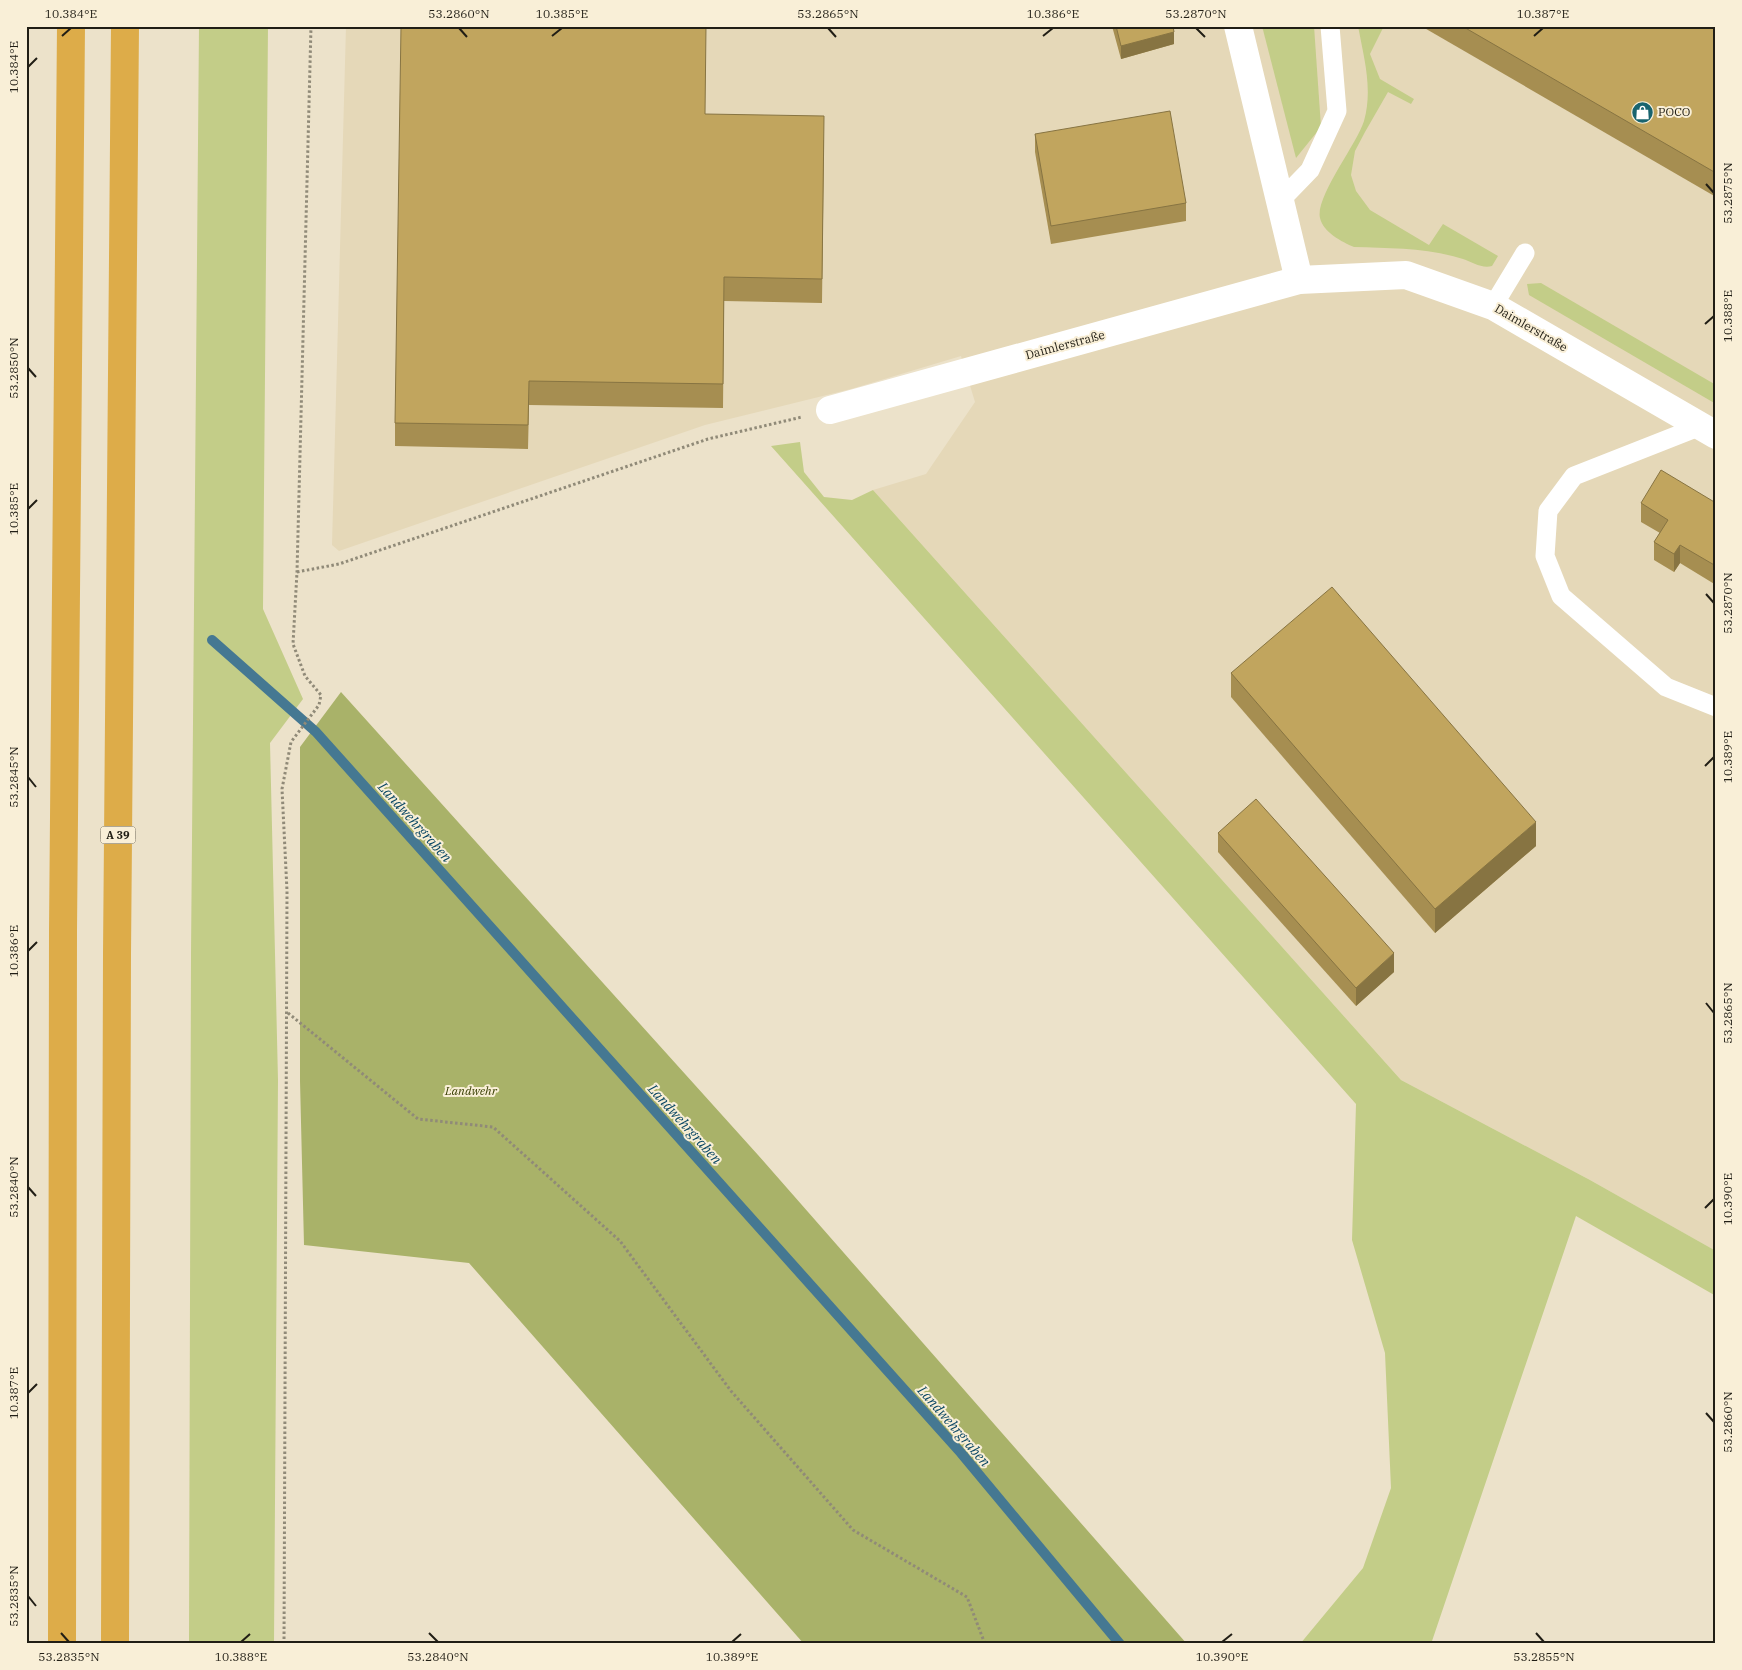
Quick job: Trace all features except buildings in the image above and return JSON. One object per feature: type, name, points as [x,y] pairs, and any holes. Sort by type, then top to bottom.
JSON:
[{"type":"highway","points":[[62,1644],[63,931],[72,26]]},
{"type":"highway","name":"A 39","points":[[115,1644],[117,954],[125,26]]},
{"type":"street","points":[[1238,26],[1299,280]]},
{"type":"street","name":"Daimlerstraße","points":[[830,410],[1299,280],[1406,275],[1494,306],[1708,431]]},
{"type":"lane","points":[[1280,201],[1310,170],[1337,111],[1330,26]]},
{"type":"lane","points":[[1494,306],[1524,253]]},
{"type":"lane","points":[[1708,431],[1574,476],[1548,511],[1545,556],[1561,596],[1666,687],[1716,707]]},
{"type":"path","points":[[284,1644],[287,891],[282,789],[291,742],[319,705],[321,695],[306,676],[293,644],[297,572],[311,26]]},
{"type":"path","points":[[297,572],[339,564],[708,439],[830,410]]},
{"type":"path","points":[[287,1013],[418,1119],[493,1127],[620,1242],[731,1391],[853,1530],[967,1598],[985,1644]]},
{"type":"shaded area","points":[[346,26],[1716,26],[1716,1251],[1590,1180],[1401,1080],[873,490],[926,474],[975,402],[961,356],[851,389],[705,425],[339,551],[332,545]]},
{"type":"green space","points":[[199,26],[268,26],[263,609],[303,699],[270,743],[278,1080],[274,1644],[189,1644],[191,955]]},
{"type":"green space","points":[[1262,26],[1314,26],[1321,127],[1296,158]]},
{"type":"green space","points":[[1358,26],[1384,26],[1370,54],[1380,79],[1414,99],[1411,104],[1388,92],[1355,151],[1351,175],[1356,191],[1370,210],[1429,245],[1443,224],[1498,256],[1492,266],[1481,266],[1450,255],[1423,251],[1354,247],[1334,236],[1322,223],[1320,209],[1324,197],[1360,131],[1367,109],[1367,74]]},
{"type":"green space","points":[[1541,283],[1716,385],[1716,404],[1529,295],[1527,284]]},
{"type":"green space","points":[[800,442],[804,472],[824,497],[852,500],[873,490],[1401,1080],[1590,1180],[1716,1251],[1716,1296],[1576,1216],[1431,1644],[1300,1644],[1363,1568],[1391,1488],[1385,1353],[1352,1240],[1356,1104],[771,446]]},
{"type":"green space","name":"Landwehr","points":[[341,692],[758,1155],[1187,1644],[804,1644],[469,1263],[304,1245],[300,1081],[300,747]]},
{"type":"waterway","name":"Landwehrgraben","points":[[212,640],[316,732],[961,1453],[1120,1644]]},
{"type":"place","name":"POCO","points":[[1642,112]]}]
